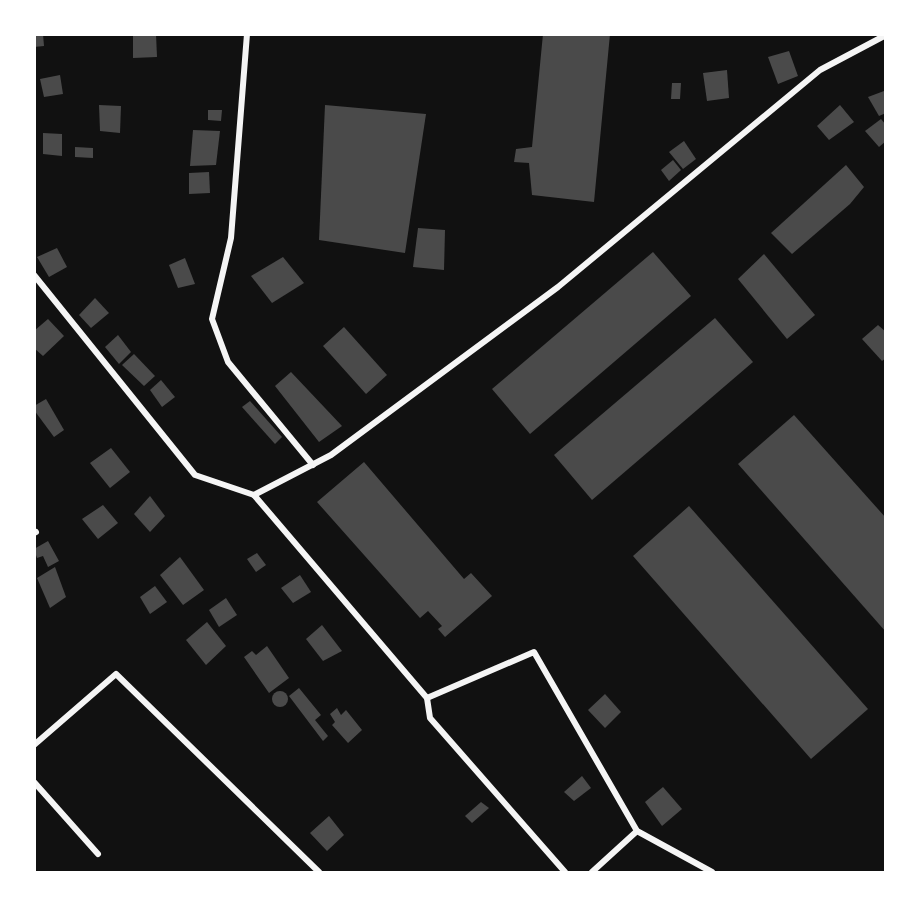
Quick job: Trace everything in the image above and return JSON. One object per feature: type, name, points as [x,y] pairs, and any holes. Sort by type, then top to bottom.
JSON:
[{"type":"street","points":[[247,34],[231,238],[212,319],[228,362],[313,465]]},
{"type":"street","points":[[254,495],[331,455],[558,287],[820,70],[885,35]]},
{"type":"street","points":[[34,274],[195,475],[254,495],[427,698],[430,718],[565,873]]},
{"type":"street","points":[[427,698],[534,652],[637,831],[712,873]]},
{"type":"street","points":[[34,745],[116,674],[319,873]]},
{"type":"street","points":[[34,782],[98,854]]},
{"type":"street","points":[[592,873],[637,831]]},
{"type":"building","points":[[34,34],[43,34],[44,46],[34,47]]},
{"type":"building","points":[[133,34],[156,34],[157,57],[133,58]]},
{"type":"building","points":[[543,34],[610,34],[594,202],[532,195],[529,163],[514,162],[516,149],[532,147]]},
{"type":"building","points":[[789,51],[798,76],[778,84],[768,57]]},
{"type":"building","points":[[727,70],[729,98],[707,101],[703,73]]},
{"type":"building","points":[[60,75],[63,94],[44,97],[40,79]]},
{"type":"building","points":[[672,83],[681,83],[680,99],[671,99]]},
{"type":"building","points":[[884,91],[886,113],[879,116],[868,97]]},
{"type":"building","points":[[99,105],[121,106],[120,133],[100,131]]},
{"type":"building","points":[[325,105],[426,114],[405,253],[319,240]]},
{"type":"building","points":[[840,105],[854,122],[829,140],[817,126]]},
{"type":"building","points":[[208,110],[222,110],[221,121],[208,120]]},
{"type":"building","points":[[881,119],[886,125],[886,141],[879,147],[865,131]]},
{"type":"building","points":[[193,130],[220,131],[216,165],[190,166]]},
{"type":"building","points":[[43,133],[62,134],[62,156],[43,154]]},
{"type":"building","points":[[684,141],[696,159],[683,169],[669,152]]},
{"type":"building","points":[[75,147],[93,148],[93,158],[75,157]]},
{"type":"building","points":[[673,160],[681,170],[669,181],[661,170]]},
{"type":"building","points":[[846,165],[864,187],[850,204],[792,254],[771,233]]},
{"type":"building","points":[[209,172],[210,193],[189,194],[189,173]]},
{"type":"building","points":[[418,228],[445,230],[444,270],[413,267]]},
{"type":"building","points":[[57,248],[67,267],[49,277],[37,257]]},
{"type":"building","points":[[653,252],[691,296],[530,434],[492,389]]},
{"type":"building","points":[[764,254],[815,315],[787,339],[738,279]]},
{"type":"building","points":[[283,257],[304,283],[272,303],[251,276]]},
{"type":"building","points":[[185,258],[195,284],[178,288],[169,265]]},
{"type":"building","points":[[95,298],[109,313],[91,328],[79,315]]},
{"type":"building","points":[[715,318],[753,362],[592,500],[554,455]]},
{"type":"building","points":[[48,319],[64,336],[43,356],[34,348],[34,331]]},
{"type":"building","points":[[878,325],[886,332],[886,358],[882,361],[862,339]]},
{"type":"building","points":[[344,327],[387,375],[366,394],[323,346]]},
{"type":"building","points":[[118,335],[131,352],[119,364],[105,347]]},
{"type":"building","points":[[134,354],[155,376],[144,386],[122,365]]},
{"type":"building","points":[[291,372],[342,426],[319,442],[275,386]]},
{"type":"building","points":[[161,380],[175,397],[162,407],[150,390]]},
{"type":"building","points":[[46,399],[64,430],[54,437],[34,410],[34,406]]},
{"type":"building","points":[[250,401],[282,437],[275,444],[242,407]]},
{"type":"building","points":[[794,415],[886,518],[886,632],[738,464]]},
{"type":"building","points":[[111,448],[130,472],[110,488],[90,463]]},
{"type":"building","points":[[364,462],[464,579],[471,573],[492,596],[445,637],[438,629],[442,626],[428,611],[420,618],[317,502]]},
{"type":"building","points":[[150,496],[165,516],[150,532],[134,514]]},
{"type":"building","points":[[103,505],[118,523],[98,539],[82,519]]},
{"type":"building","points":[[689,506],[868,709],[811,759],[633,556]]},
{"type":"building","points":[[48,541],[59,561],[48,567],[43,556],[37,558],[34,549]]},
{"type":"building","points":[[257,553],[266,565],[256,572],[247,559]]},
{"type":"building","points":[[180,557],[204,590],[183,605],[160,575]]},
{"type":"building","points":[[55,567],[66,597],[50,608],[37,578]]},
{"type":"building","points":[[300,575],[311,592],[293,603],[281,588]]},
{"type":"building","points":[[155,586],[167,602],[150,614],[140,597]]},
{"type":"building","points":[[226,598],[237,615],[219,627],[209,610]]},
{"type":"building","points":[[207,622],[226,646],[206,665],[186,640]]},
{"type":"building","points":[[322,625],[342,651],[323,661],[306,639]]},
{"type":"building","points":[[267,646],[289,678],[269,693],[244,657],[252,651],[256,655]]},
{"type":"building","points":[[299,688],[321,715],[315,720],[328,736],[323,741],[289,696]]},
{"type":"building","points":[[280,691],[288,699],[280,707],[272,699]]},
{"type":"building","points":[[605,694],[621,712],[605,728],[588,710]]},
{"type":"building","points":[[337,708],[341,715],[346,710],[362,730],[348,743],[332,725],[335,722],[330,714]]},
{"type":"building","points":[[582,776],[591,788],[574,801],[564,792]]},
{"type":"building","points":[[663,787],[682,809],[662,826],[645,802]]},
{"type":"building","points":[[481,802],[489,808],[472,823],[465,816]]},
{"type":"building","points":[[329,816],[344,835],[327,851],[310,833]]}]
